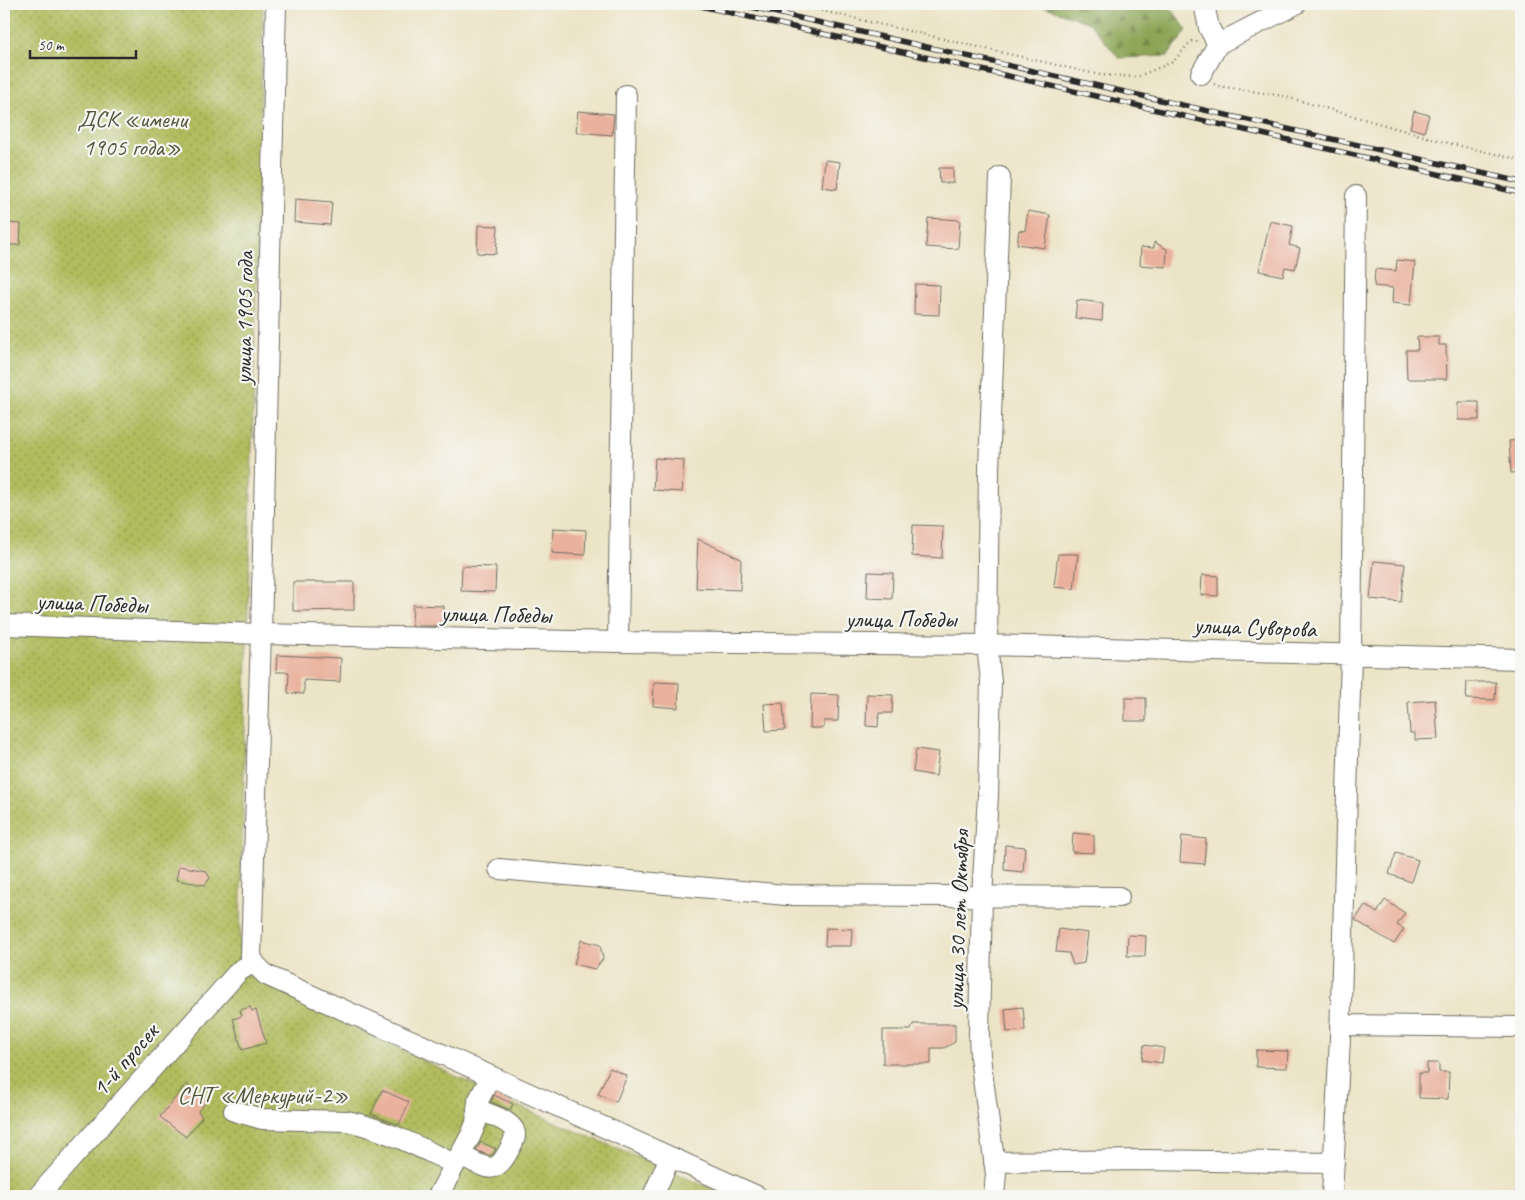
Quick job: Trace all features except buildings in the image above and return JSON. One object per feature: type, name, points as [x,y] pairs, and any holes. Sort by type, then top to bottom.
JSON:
[{"type":"street","name":"улица 1905 года","points":[[254,962],[251,956],[251,940],[261,634],[276,4]]},
{"type":"street","points":[[1204,4],[1209,28],[1218,44]]},
{"type":"street","points":[[1201,74],[1218,44],[1296,4]]},
{"type":"street","points":[[618,642],[626,95]]},
{"type":"street","name":"улица 30 лет Октября","points":[[994,1196],[996,1174],[980,1057],[982,897],[988,795],[991,682],[987,645],[989,470],[1000,177]]},
{"type":"street","points":[[1332,1196],[1340,1025],[1351,655],[1356,196]]},
{"type":"street","name":"улица Победы","points":[[4,625],[261,634],[618,642],[987,645]]},
{"type":"street","name":"улица Суворова","points":[[987,645],[1521,659]]},
{"type":"street","points":[[499,869],[786,895],[1119,897]]},
{"type":"street","points":[[254,962],[266,975],[484,1092],[670,1157],[757,1196]]},
{"type":"street","name":"1-й просек","points":[[38,1196],[239,971],[254,962]]},
{"type":"street","points":[[1340,1025],[1521,1027]]},
{"type":"street","points":[[438,1196],[476,1123],[484,1092]]},
{"type":"street","points":[[234,1111],[262,1119],[347,1121],[458,1159],[491,1168],[497,1167],[504,1161],[515,1138],[514,1130],[484,1092]]},
{"type":"street","points":[[653,1196],[670,1157]]},
{"type":"street","points":[[994,1162],[1144,1160],[1334,1163]]},
{"type":"path","points":[[792,4],[1100,75],[1136,77],[1173,62],[1191,42],[1218,44]]},
{"type":"path","points":[[1201,74],[1218,86],[1283,96],[1448,143],[1521,160]]},
{"type":"green space","name":"ДСК «имени 1905 года»","points":[[4,4],[263,4],[239,971],[513,1104],[728,1196],[4,1196]]},
{"type":"green space","points":[[1037,4],[1168,4],[1187,30],[1168,56],[1119,58],[1089,23]]},
{"type":"railway","points":[[692,4],[1521,193]]},
{"type":"railway","points":[[738,4],[1521,182]]},
{"type":"park label","name":"СНТ «Меркурий-2»","points":[[263,1095]]}]
